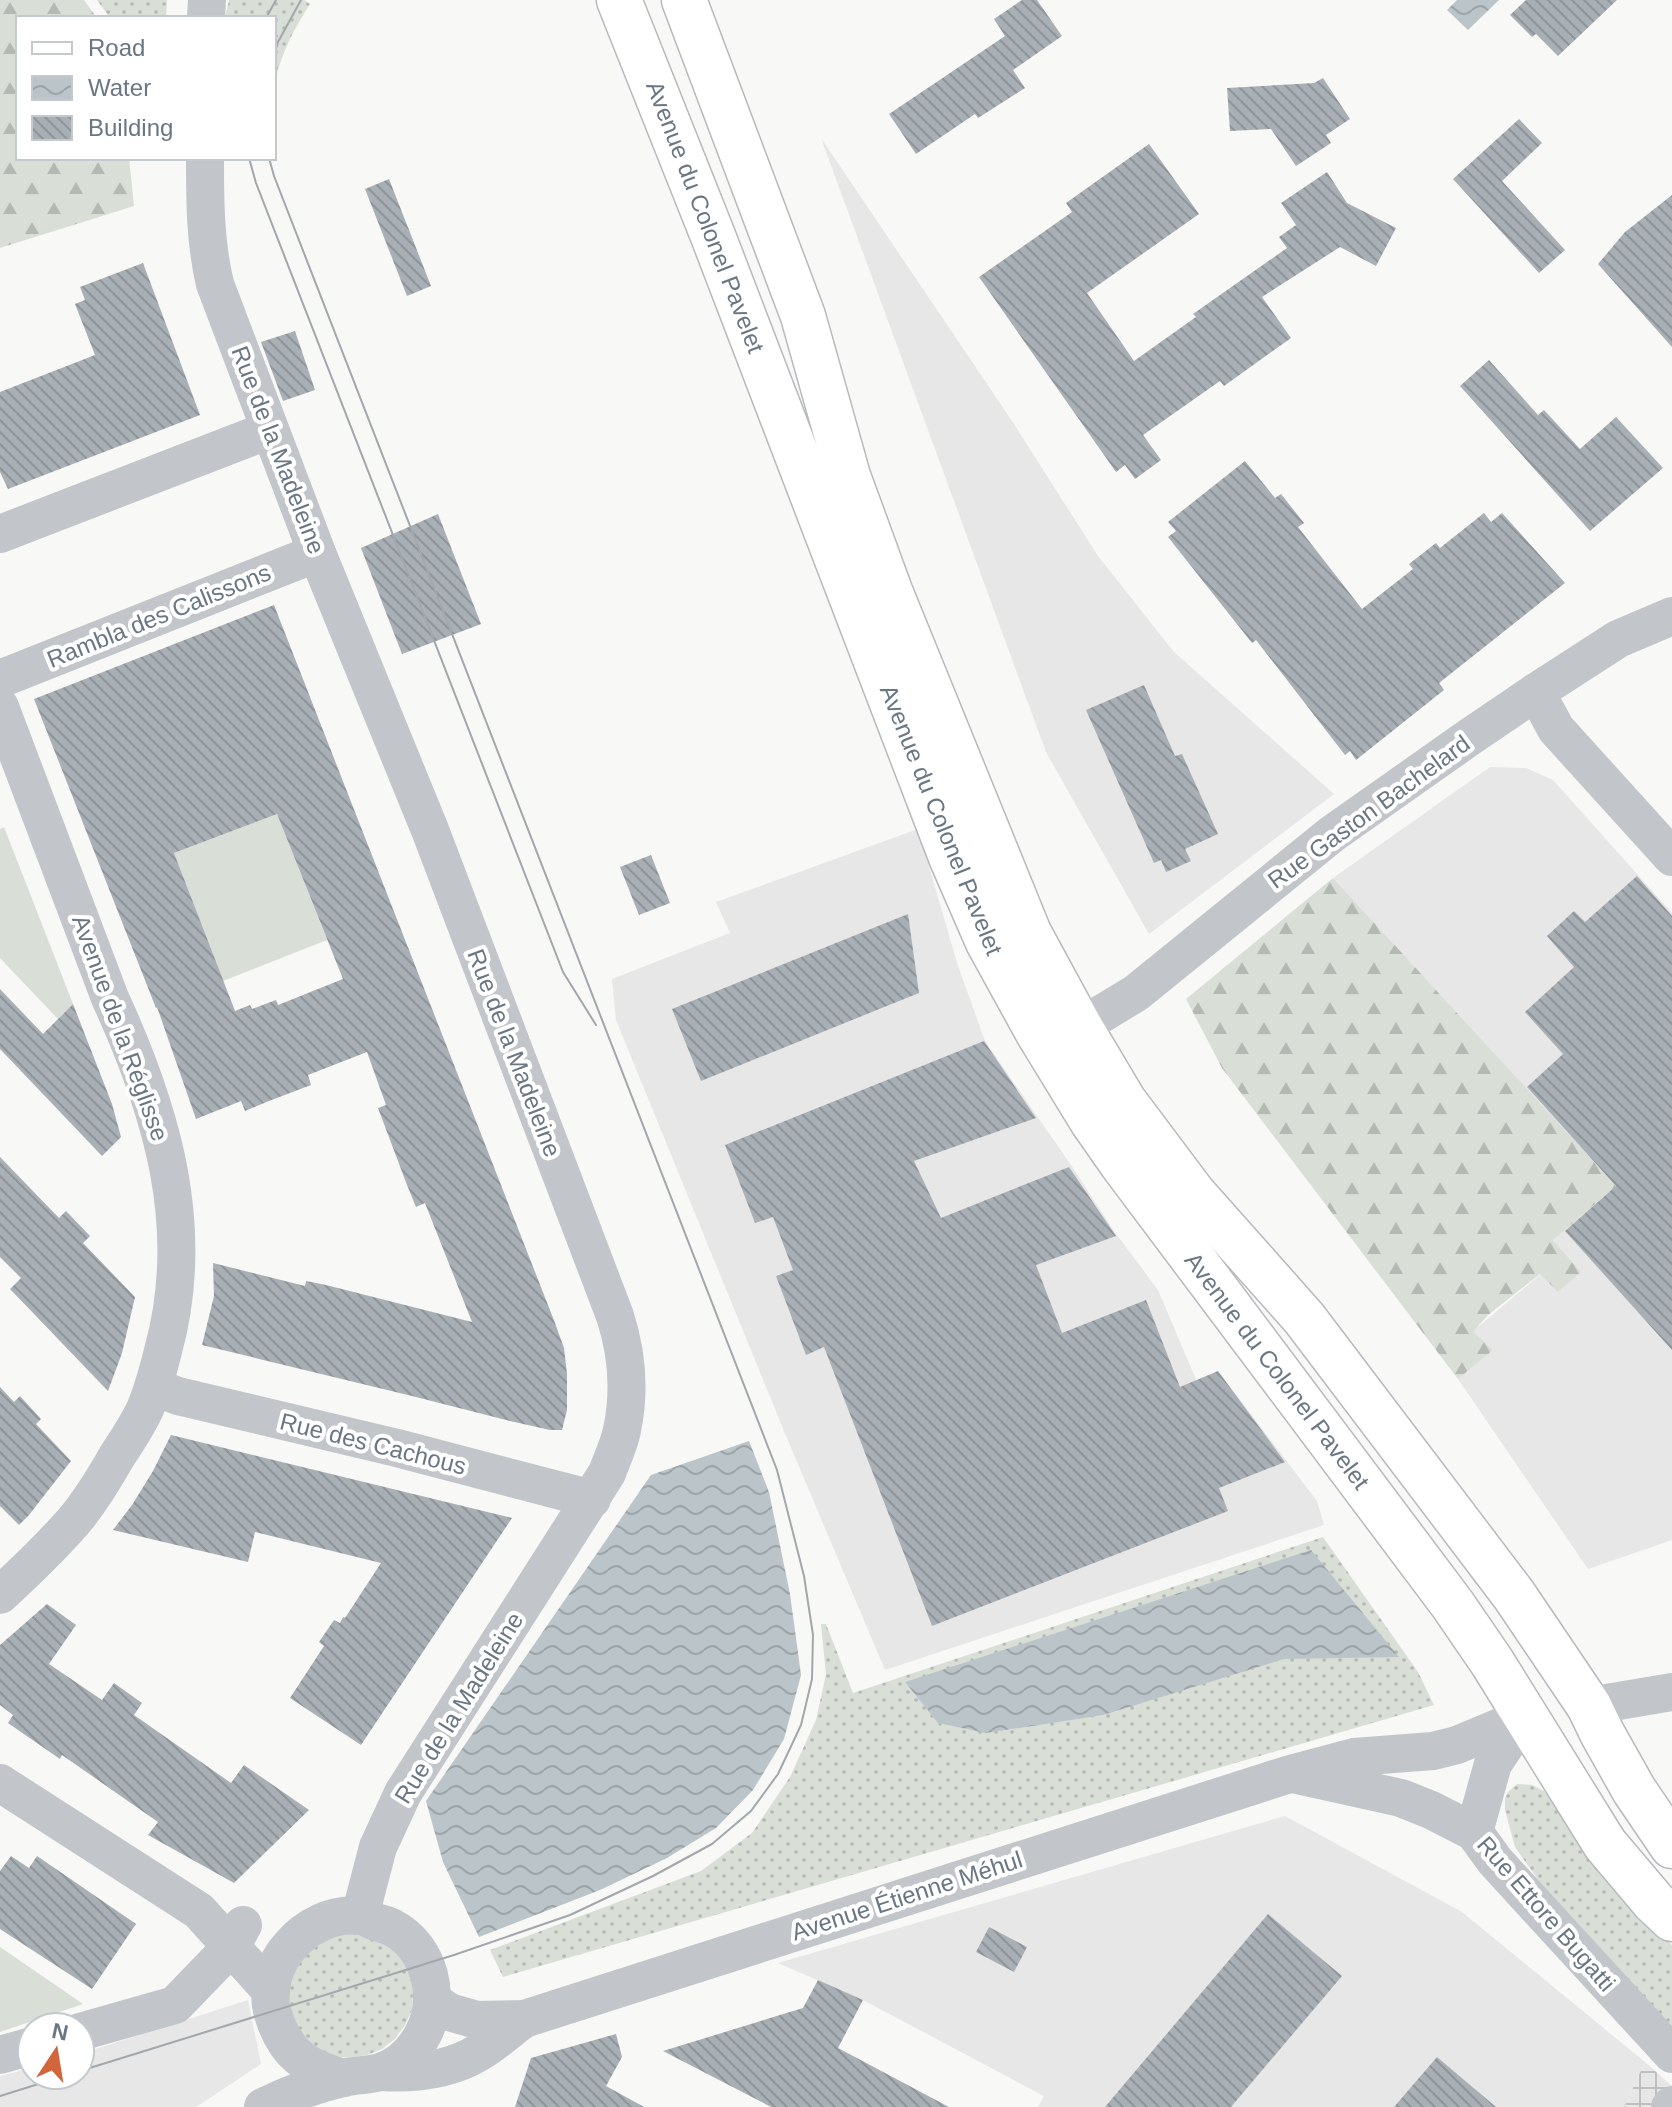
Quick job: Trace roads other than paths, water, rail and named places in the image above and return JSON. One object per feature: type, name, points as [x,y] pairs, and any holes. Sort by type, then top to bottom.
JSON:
[{"type":"main road","name":"Avenue du Colonel Pavelet","points":[[619,0],[713,236],[951,857],[988,942],[1037,1031],[1114,1154],[1453,1605],[1605,1844],[1672,1919]]},
{"type":"main road","name":"Avenue du Colonel Pavelet","points":[[684,0],[803,316],[848,476],[890,591],[1029,933],[1124,1101],[1193,1193],[1304,1318],[1514,1595],[1589,1706],[1634,1790],[1672,1846]]},
{"type":"main road","points":[[1524,1717],[1589,1706]]},
{"type":"street","name":"Rue de la Madeleine","points":[[205,160],[208,254],[215,284],[317,553],[430,830],[620,1330],[625,1360],[627,1394],[621,1432],[607,1473],[403,1793],[378,1847],[360,1916]]},
{"type":"street","points":[[0,534],[269,430]]},
{"type":"street","name":"Rambla des Calissons","points":[[0,679],[317,553]]},
{"type":"street","name":"Rue Gaston Bachelard","points":[[1080,1027],[1136,993],[1332,834],[1536,692],[1618,639],[1672,616]]},
{"type":"street","points":[[1536,692],[1556,729],[1672,857]]},
{"type":"street","name":"Avenue de la Réglisse","points":[[0,707],[158,1121],[173,1190],[177,1257],[170,1327],[154,1387],[134,1429],[75,1520],[0,1595]]},
{"type":"street","name":"Rue des Cachous","points":[[154,1387],[178,1396],[397,1448],[592,1499]]},
{"type":"street","points":[[1589,1706],[1672,1692]]},
{"type":"street","name":"Avenue Étienne Méhul","points":[[433,2001],[449,2012],[477,2020],[524,2019],[1290,1774],[1354,1757],[1433,1751],[1457,1745],[1524,1717]]},
{"type":"street","name":"Rue Ettore Bugatti","points":[[1524,1717],[1493,1764],[1474,1832],[1495,1861],[1672,2054]]},
{"type":"street","name":"Avenue Étienne Méhul","points":[[1290,1774],[1401,1798],[1474,1832]]},
{"type":"street","points":[[0,1783],[237,1934],[271,1991]]},
{"type":"street","name":"Avenue Étienne Méhul","points":[[264,2106],[401,2061],[417,2045],[428,2024],[433,2001],[426,1963],[412,1943],[394,1928],[360,1916],[322,1921],[300,1934]]},
{"type":"street","points":[[96,2027],[175,2005],[237,1934],[300,1934]]},
{"type":"street","points":[[285,2043],[272,2012],[271,1991],[275,1971],[284,1952],[300,1934]]},
{"type":"street","name":"Avenue Étienne Méhul","points":[[264,2106],[285,2043],[302,2061],[322,2072],[411,2074],[443,2067],[478,2053],[524,2019]]},
{"type":"water","points":[[1457,0],[1499,0],[1468,30],[1447,10]]},
{"type":"water","points":[[749,1441],[769,1492],[790,1594],[801,1675],[784,1739],[753,1790],[716,1828],[667,1858],[600,1890],[479,1937],[443,1862],[426,1801],[651,1475]]},
{"type":"water","points":[[1311,1550],[1399,1657],[1284,1659],[1103,1715],[986,1733],[938,1723],[905,1682]]},
{"type":"tram line","points":[[267,16],[276,0]]},
{"type":"tram line","points":[[276,48],[301,0]]},
{"type":"tram line","points":[[250,160],[563,972],[596,1025]]},
{"type":"tram line","points":[[96,2066],[454,1955],[570,1915],[653,1876],[712,1844],[751,1811],[778,1774],[801,1725],[812,1679],[813,1635],[804,1576],[777,1470],[270,160]]},
{"type":"tram line","points":[[0,2096],[16,2091]]}]
